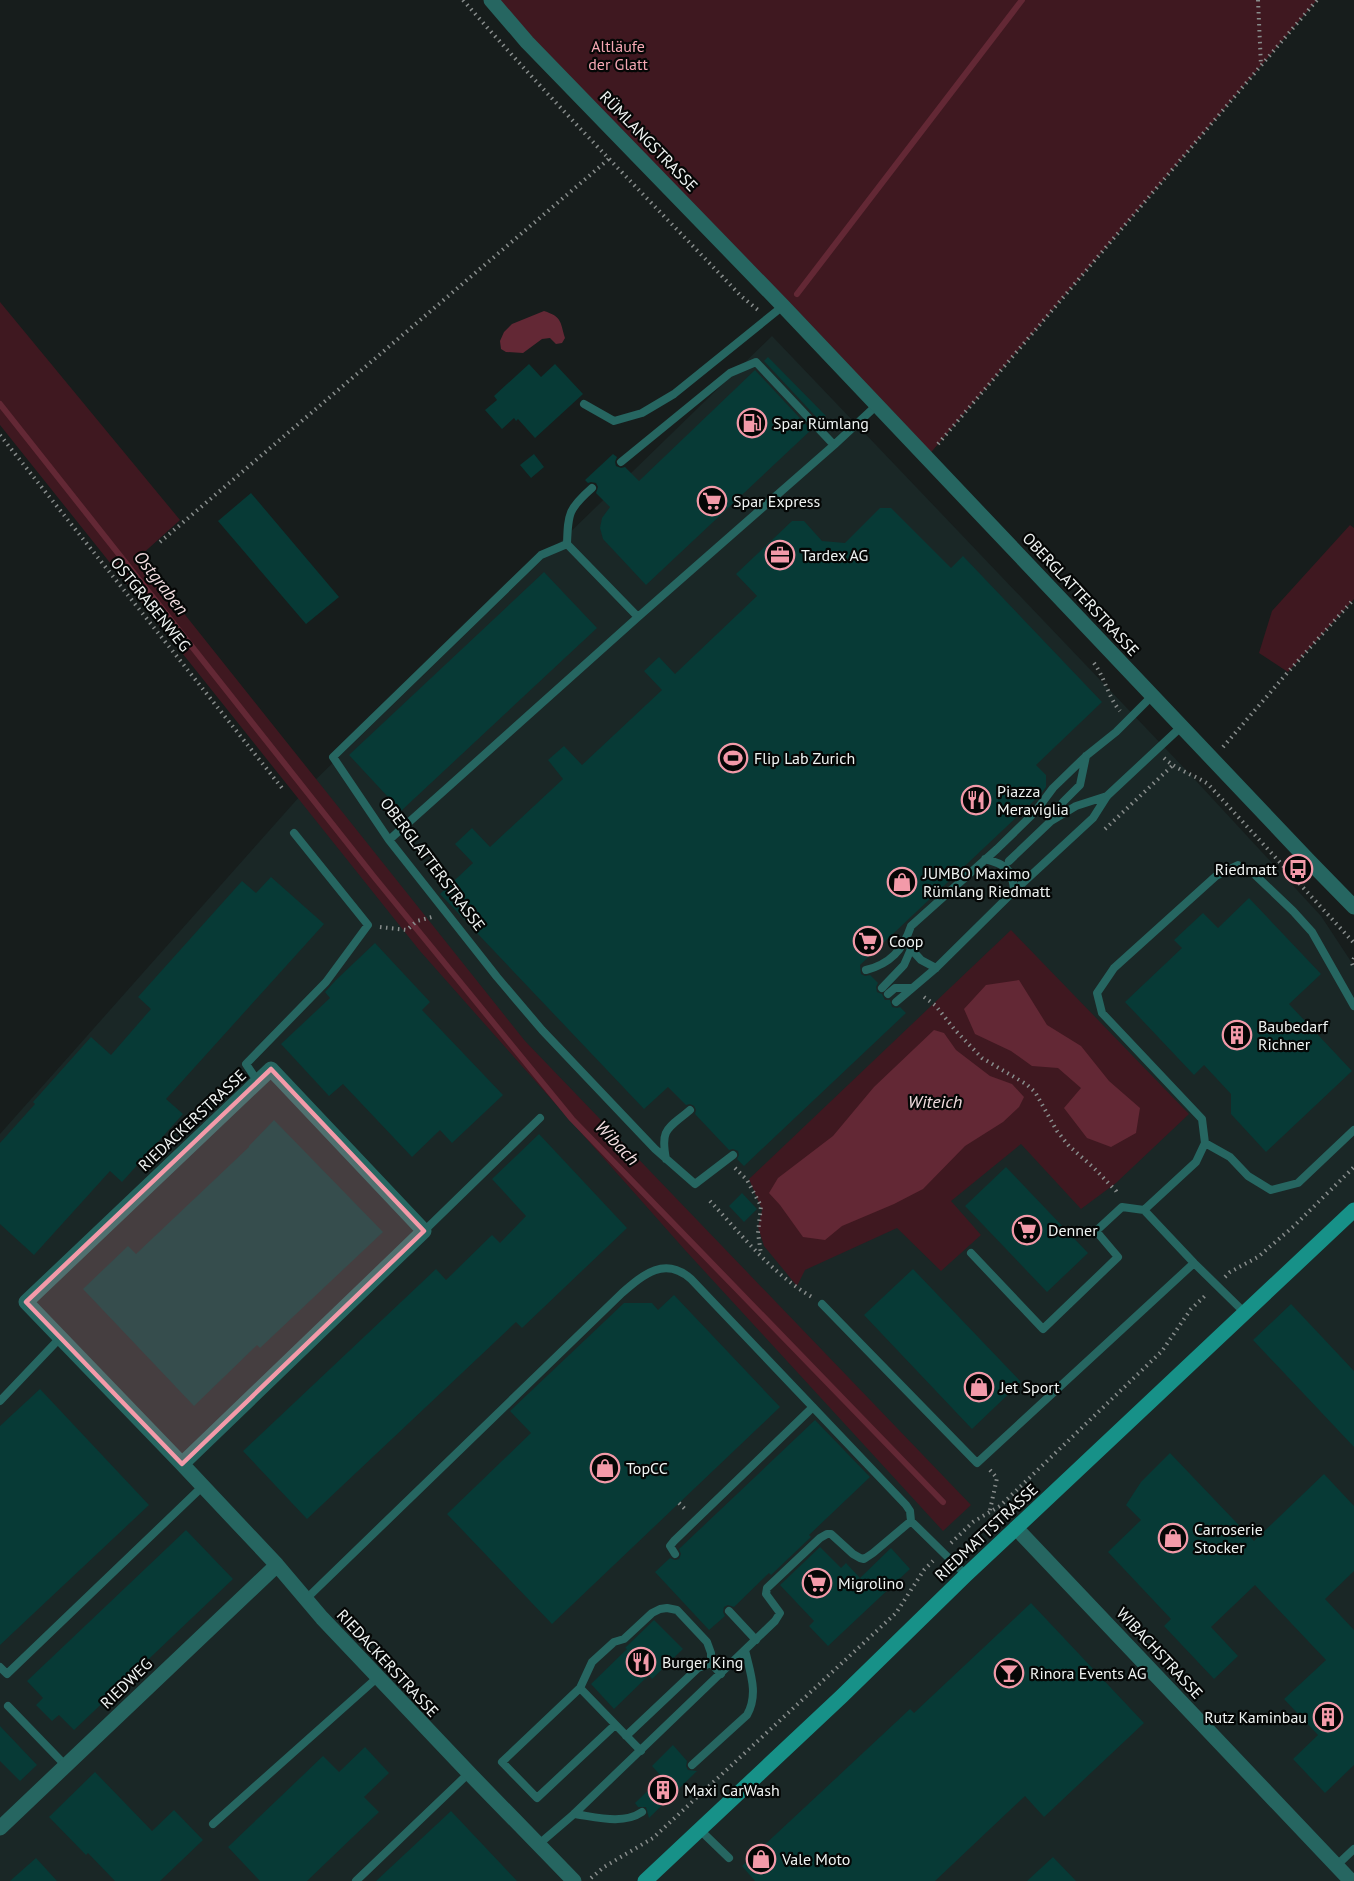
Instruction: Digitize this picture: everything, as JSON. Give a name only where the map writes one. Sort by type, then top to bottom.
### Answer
[{"type":"main road","name":"RIEDMATTSTRASSE","points":[[645,1881],[1354,1210]]},
{"type":"street","name":"RÜMLANGSTRASSE","points":[[491,0],[527,42],[783,306]]},
{"type":"street","name":"OBERGLATTERSTRASSE","points":[[783,306],[1354,907]]},
{"type":"street","name":"RIEDACKERSTRASSE","points":[[424,1231],[271,1069],[26,1302],[203,1486],[277,1565],[322,1618],[574,1881]]},
{"type":"street","points":[[182,1464],[424,1231]]},
{"type":"street","name":"WIBACHSTRASSE","points":[[1016,1528],[1351,1881]]},
{"type":"street","name":"RIEDWEG","points":[[0,1828],[277,1565]]},
{"type":"lane","points":[[584,404],[614,421],[642,414],[674,394],[783,306]]},
{"type":"lane","points":[[621,462],[730,373],[756,362],[834,445]]},
{"type":"lane","points":[[390,840],[877,405]]},
{"type":"lane","points":[[592,488],[579,499],[567,517],[567,544],[638,617]]},
{"type":"lane","name":"OBERGLATTERSTRASSE","points":[[567,544],[541,555],[333,757],[390,840],[490,968],[542,1030],[666,1159],[695,1184],[733,1155]]},
{"type":"lane","points":[[866,970],[877,968],[888,962],[900,951],[911,926],[1035,812],[1053,788],[1086,756],[1116,732],[1153,695]]},
{"type":"lane","points":[[896,1002],[936,968],[1093,818],[1107,796],[1182,726]]},
{"type":"lane","points":[[1051,821],[1063,802],[1080,785],[1086,756]]},
{"type":"lane","points":[[1009,861],[1051,821],[1076,806],[1107,796]]},
{"type":"lane","points":[[258,1082],[246,1064],[326,982],[368,925],[294,833]]},
{"type":"lane","points":[[985,859],[999,862],[1010,871],[1014,879],[1014,891]]},
{"type":"lane","points":[[1144,1210],[1196,1162],[1205,1143],[1202,1119],[1102,1013],[1097,993],[1114,968],[1216,876],[1238,865],[1252,872],[1312,932],[1354,1006]]},
{"type":"lane","points":[[907,938],[911,950],[921,960],[936,968]]},
{"type":"lane","points":[[911,950],[904,965],[885,991],[895,988],[913,988]]},
{"type":"lane","points":[[666,1159],[663,1141],[666,1130],[690,1110]]},
{"type":"lane","points":[[424,1231],[540,1118]]},
{"type":"lane","points":[[1205,1143],[1230,1157],[1248,1176],[1271,1190],[1298,1183],[1354,1130]]},
{"type":"lane","points":[[971,1253],[1043,1329],[1118,1257],[1096,1231],[1122,1207],[1144,1210],[1245,1313]]},
{"type":"lane","points":[[822,1304],[977,1463],[1194,1263]]},
{"type":"lane","points":[[306,1599],[622,1293],[651,1272],[667,1268],[684,1273],[906,1505],[910,1511],[911,1521],[966,1575]]},
{"type":"lane","points":[[0,1401],[60,1338]]},
{"type":"lane","points":[[675,1554],[670,1548],[672,1543],[813,1407]]},
{"type":"lane","points":[[0,1667],[7,1674],[203,1486]]},
{"type":"lane","points":[[539,1844],[574,1814],[780,1615],[766,1594],[767,1588],[820,1538],[827,1534],[834,1535],[853,1554],[864,1559],[911,1521]]},
{"type":"lane","points":[[615,1725],[537,1798],[502,1762],[580,1688],[592,1662],[614,1642],[624,1639],[652,1613],[667,1608],[677,1611],[707,1642],[711,1653],[711,1663],[721,1674]]},
{"type":"lane","points":[[729,1611],[756,1640]]},
{"type":"lane","points":[[692,1766],[747,1715],[752,1706],[754,1691],[745,1650]]},
{"type":"lane","points":[[626,1736],[698,1668],[711,1663]]},
{"type":"lane","points":[[213,1824],[378,1677]]},
{"type":"lane","points":[[580,1688],[640,1751]]},
{"type":"lane","points":[[8,1706],[66,1766]]},
{"type":"lane","points":[[356,1881],[469,1773]]},
{"type":"lane","points":[[574,1814],[621,1819],[636,1816],[642,1812]]},
{"type":"lane","points":[[700,1830],[729,1858]]},
{"type":"lane","points":[[1336,1866],[1354,1849]]},
{"type":"path","points":[[463,0],[609,159],[741,297],[768,319]]},
{"type":"path","points":[[1258,0],[1261,67]]},
{"type":"path","points":[[927,457],[1317,0]]},
{"type":"path","points":[[160,542],[626,143]]},
{"type":"path","name":"OSTGRABENWEG","points":[[0,435],[282,788]]},
{"type":"path","points":[[1230,740],[1354,599]]},
{"type":"path","points":[[1088,657],[1103,677],[1114,704],[1128,720]]},
{"type":"path","points":[[1156,750],[1172,766],[1208,784],[1354,943]]},
{"type":"path","points":[[368,925],[407,930],[417,921]]},
{"type":"path","points":[[1354,958],[1352,963],[1354,969]]},
{"type":"path","points":[[913,988],[936,1005],[955,1030],[982,1058],[1026,1084],[1035,1092],[1057,1131],[1069,1146],[1116,1191],[1122,1207]]},
{"type":"path","points":[[587,1881],[604,1867],[653,1838],[896,1613],[924,1570],[974,1522],[1000,1506],[1162,1351],[1191,1309],[1230,1272],[1258,1257],[1354,1167]]},
{"type":"path","points":[[747,1180],[761,1206],[758,1233],[761,1254]]},
{"type":"path","points":[[710,1201],[796,1288]]},
{"type":"path","points":[[980,1460],[997,1478],[990,1511]]},
{"type":"highlighted area","points":[[271,1069],[424,1231],[182,1464],[26,1302]]},
{"type":"shaded area","name":"Riedmatt","points":[[772,336],[1186,770],[1321,916],[1354,966],[1354,1881],[0,1881],[0,1134],[308,787]]},
{"type":"green space","name":"Altläufe der Glatt","points":[[491,0],[1317,0],[927,457]]},
{"type":"green space","points":[[0,302],[180,520],[139,557],[525,1041],[971,1505],[943,1531],[685,1250],[420,951],[0,425]]},
{"type":"green space","points":[[1350,525],[1354,528],[1354,599],[1288,672],[1259,653],[1272,611]]},
{"type":"green space","points":[[1011,930],[1189,1114],[1116,1183],[1081,1209],[1021,1144],[951,1201],[981,1235],[941,1271],[897,1228],[805,1270],[797,1286],[764,1246],[758,1227],[762,1210],[749,1179]]},
{"type":"water","points":[[544,311],[559,320],[565,338],[562,343],[556,344],[550,338],[542,339],[523,353],[506,352],[501,349],[500,341],[504,332],[512,324]]},
{"type":"water","points":[[1019,980],[1047,1025],[1081,1046],[1109,1081],[1140,1108],[1136,1133],[1111,1147],[1087,1138],[1064,1108],[1081,1088],[1058,1068],[1032,1066],[1011,1051],[975,1034],[964,1009],[986,985]]},
{"type":"water","name":"Witeich","points":[[934,1030],[944,1033],[956,1050],[990,1076],[1012,1084],[1024,1097],[1019,1107],[1003,1122],[965,1146],[923,1189],[842,1226],[825,1240],[803,1237],[769,1193],[778,1178],[833,1136],[874,1087]]},
{"type":"building","points":[[768,357],[826,416],[820,421],[764,361]]},
{"type":"building","points":[[529,364],[541,377],[555,364],[583,394],[535,438],[518,419],[516,421],[514,418],[502,429],[485,410],[497,400],[494,396]]},
{"type":"building","points":[[755,370],[811,430],[646,585],[603,539],[600,528],[602,518],[610,507],[596,493],[598,487],[596,483],[588,483],[585,480],[613,454],[617,457],[616,466],[625,467],[639,481]]},
{"type":"building","points":[[534,454],[544,467],[531,478],[520,465]]},
{"type":"building","points":[[251,493],[339,597],[306,624],[218,521]]},
{"type":"building","points":[[880,508],[891,508],[951,568],[963,556],[1102,702],[1036,765],[1046,775],[1046,787],[1040,795],[860,965],[861,974],[870,975],[878,983],[877,992],[882,994],[885,1000],[890,1000],[892,1007],[900,1007],[906,1013],[744,1166],[737,1159],[738,1151],[729,1150],[695,1114],[694,1106],[686,1105],[668,1087],[644,1109],[440,894],[473,863],[455,844],[472,828],[490,847],[563,779],[548,760],[564,746],[582,765],[662,690],[644,671],[659,657],[675,674],[757,596],[736,574],[792,521],[804,521],[822,541],[845,543]]},
{"type":"building","points":[[544,572],[597,628],[401,811],[349,755]]},
{"type":"building","points":[[271,877],[324,924],[166,1099],[183,1114],[122,1182],[110,1171],[34,1255],[0,1224],[0,1143],[91,1037],[111,1055],[151,1009],[138,997],[242,881],[256,893]]},
{"type":"building","name":"Baubedarf Richner","points":[[1249,898],[1321,974],[1289,1004],[1352,1071],[1266,1152],[1231,1114],[1231,1094],[1204,1065],[1194,1075],[1125,1002],[1182,948],[1174,940],[1203,913],[1218,928]]},
{"type":"building","points":[[375,943],[430,1002],[422,1010],[503,1095],[452,1143],[440,1130],[412,1157],[343,1084],[329,1096],[281,1044],[330,998],[325,992]]},
{"type":"building","points":[[274,1120],[383,1232],[260,1348],[257,1345],[194,1406],[83,1289],[128,1246],[136,1254],[249,1147]]},
{"type":"building","points":[[539,1134],[627,1228],[522,1328],[516,1322],[307,1519],[243,1451],[436,1269],[446,1280],[492,1235],[500,1243],[526,1216],[492,1179]]},
{"type":"building","name":"Denner","points":[[1006,1167],[1088,1253],[1047,1292],[965,1206]]},
{"type":"building","points":[[742,1193],[757,1209],[744,1222],[729,1206]]},
{"type":"building","points":[[913,1269],[1021,1382],[972,1429],[864,1315]]},
{"type":"building","name":"TopCC","points":[[674,1295],[780,1407],[552,1624],[447,1514],[531,1433],[510,1411],[624,1303],[652,1303],[658,1310]]},
{"type":"building","points":[[1291,1304],[1354,1371],[1354,1447],[1253,1340]]},
{"type":"building","points":[[40,1389],[149,1505],[0,1645],[0,1426]]},
{"type":"building","points":[[815,1420],[870,1477],[771,1575],[769,1573],[734,1607],[728,1605],[724,1607],[725,1616],[709,1630],[655,1572],[670,1558],[679,1559],[681,1554],[679,1549]]},
{"type":"building","points":[[1170,1453],[1254,1541],[1324,1474],[1354,1506],[1354,1571],[1325,1599],[1354,1630],[1354,1765],[1325,1793],[1293,1759],[1318,1735],[1284,1699],[1326,1660],[1255,1585],[1211,1627],[1238,1656],[1214,1679],[1164,1626],[1171,1619],[1108,1552],[1141,1520],[1126,1505],[1141,1482]]},
{"type":"building","points":[[186,1530],[233,1579],[74,1730],[59,1715],[52,1721],[36,1705],[43,1698],[27,1681]]},
{"type":"building","points":[[820,1547],[841,1568],[846,1563],[860,1578],[891,1548],[910,1569],[828,1646],[809,1626],[814,1621],[780,1585]]},
{"type":"building","points":[[1031,1603],[1144,1723],[1044,1817],[1025,1796],[935,1881],[755,1881],[742,1866],[910,1709],[914,1713]]},
{"type":"building","name":"Burger King","points":[[654,1620],[683,1649],[652,1679],[649,1675],[614,1709],[591,1684]]},
{"type":"building","points":[[0,1726],[37,1765],[20,1781],[0,1761]]},
{"type":"building","name":"Maxi CarWash","points":[[673,1745],[687,1761],[688,1770],[697,1771],[649,1818],[646,1807],[638,1807],[635,1803],[662,1777],[652,1766]]},
{"type":"building","points":[[365,1747],[389,1773],[364,1797],[379,1812],[307,1881],[260,1881],[228,1847],[323,1756],[339,1772]]},
{"type":"building","points":[[95,1772],[152,1831],[174,1810],[203,1840],[160,1881],[115,1881],[49,1817]]},
{"type":"building","points":[[451,1811],[517,1881],[376,1881]]},
{"type":"building","points":[[1053,1857],[1076,1881],[1027,1881]]},
{"type":"building","points":[[36,1858],[57,1881],[10,1881]]},
{"type":"waterway","points":[[797,294],[1022,0]]},
{"type":"waterway","name":"Wibach","points":[[0,404],[375,878],[572,1119],[943,1502]]},
{"type":"place","name":"Spar Rümlang","points":[[752,423]]},
{"type":"place","name":"Spar Express","points":[[712,501]]},
{"type":"place","name":"Tardex AG","points":[[780,555]]},
{"type":"place","name":"Flip Lab Zurich","points":[[733,758]]},
{"type":"place","name":"Piazza Meraviglia","points":[[976,800]]},
{"type":"place","name":"Riedmatt","points":[[1298,869]]},
{"type":"place","name":"JUMBO Maximo Rümlang Riedmatt","points":[[902,882]]},
{"type":"place","name":"Coop","points":[[868,941]]},
{"type":"place","name":"Baubedarf Richner","points":[[1237,1035]]},
{"type":"place","name":"Denner","points":[[1027,1230]]},
{"type":"place","name":"Jet Sport","points":[[979,1387]]},
{"type":"place","name":"TopCC","points":[[605,1468]]},
{"type":"place","name":"Carroserie Stocker","points":[[1173,1538]]},
{"type":"place","name":"Migrolino","points":[[817,1583]]},
{"type":"place","name":"Burger King","points":[[641,1662]]},
{"type":"place","name":"Rinora Events AG","points":[[1009,1673]]},
{"type":"place","name":"Rutz Kaminbau","points":[[1328,1717]]},
{"type":"place","name":"Maxi CarWash","points":[[663,1790]]},
{"type":"place","name":"Vale Moto","points":[[761,1859]]},
{"type":"water label","name":"Ostgraben","points":[[161,583]]}]
